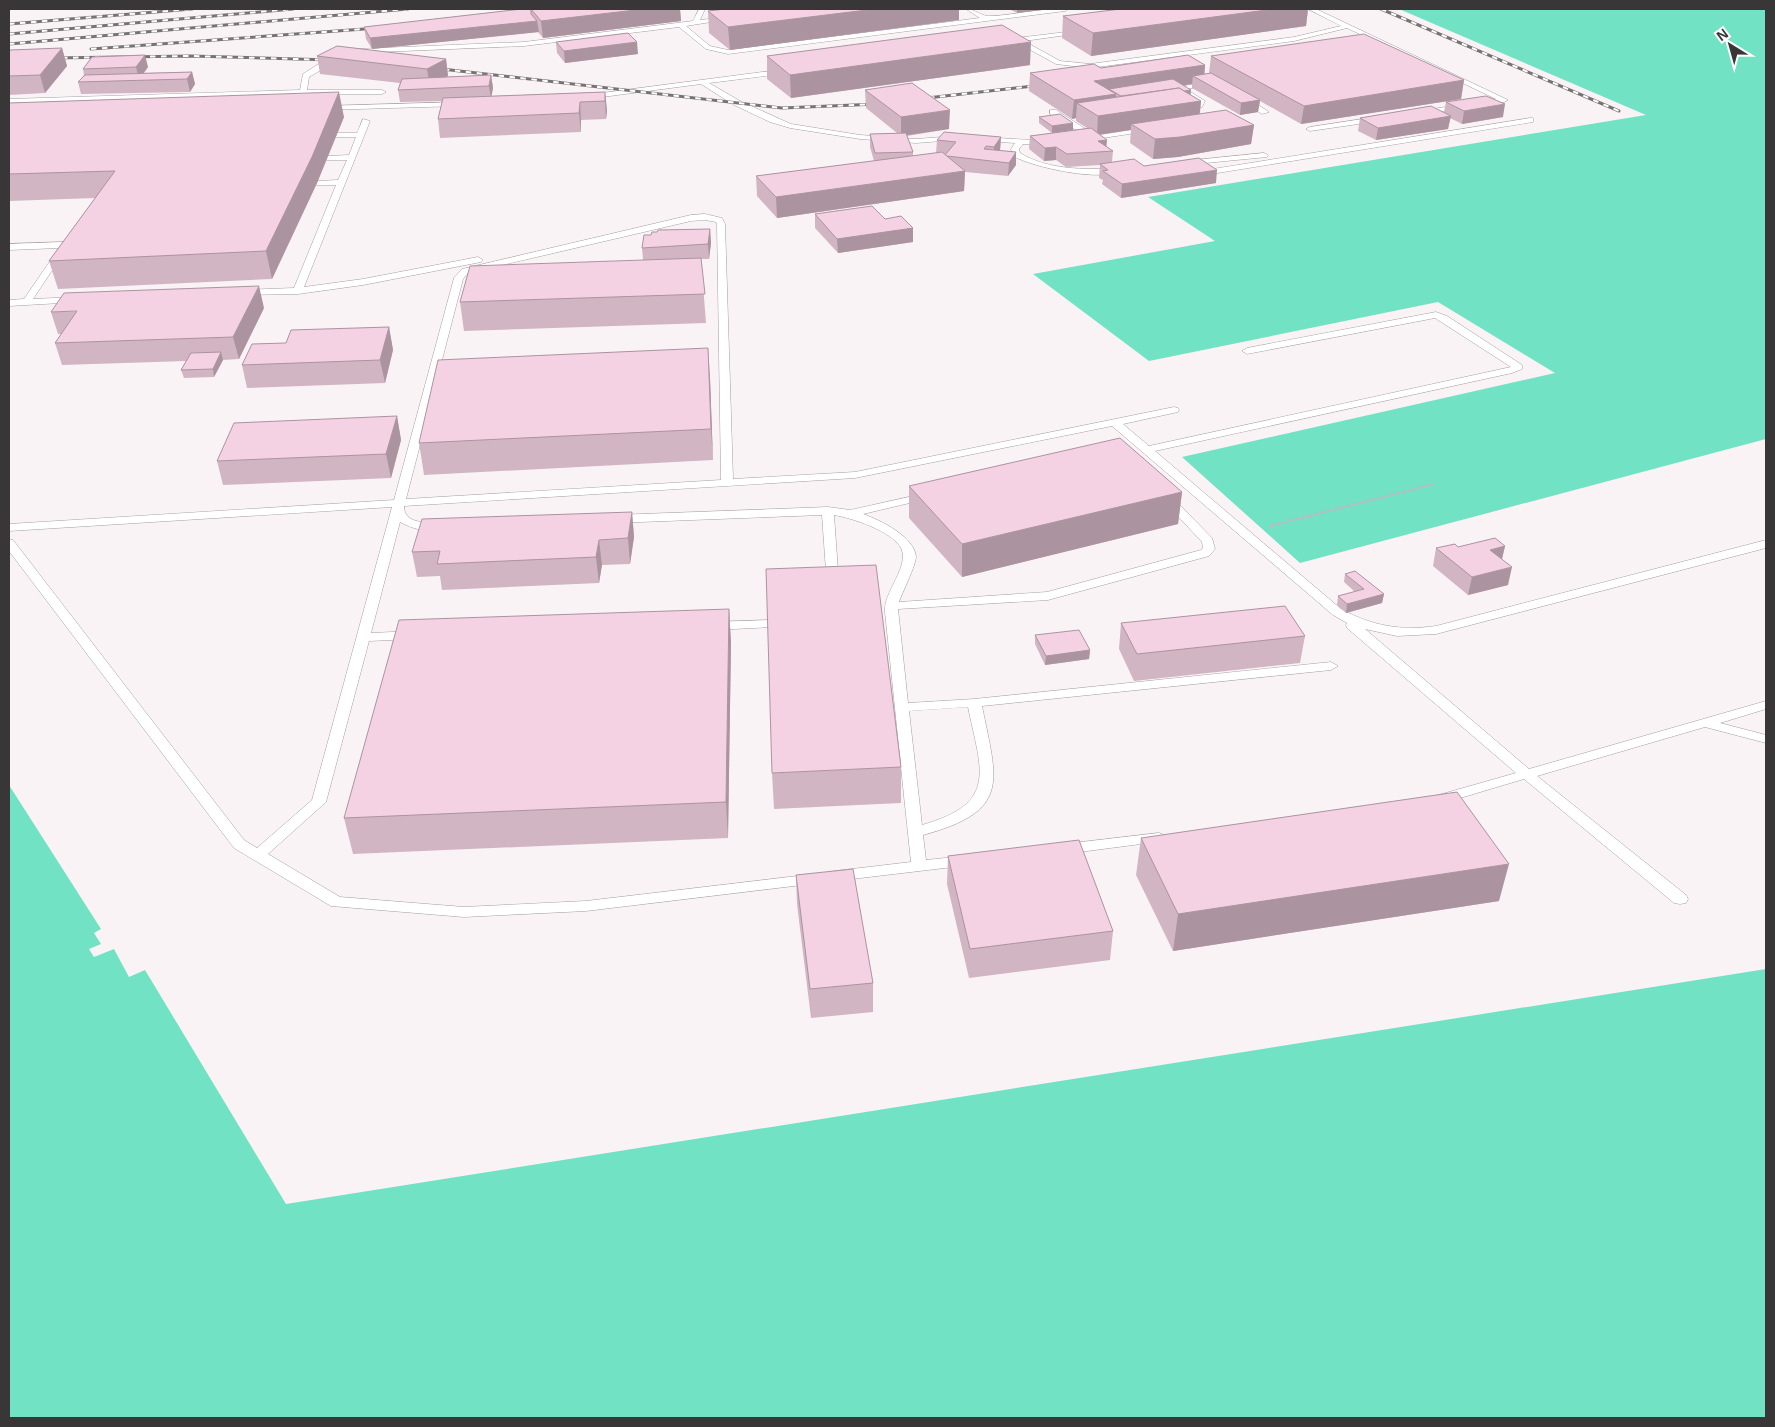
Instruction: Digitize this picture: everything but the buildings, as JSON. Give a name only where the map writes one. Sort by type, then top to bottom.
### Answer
[{"type":"lane","points":[[696,23],[702,9]]},
{"type":"lane","points":[[969,9],[987,19]]},
{"type":"lane","points":[[681,24],[708,48],[728,52],[1065,9]]},
{"type":"lane","points":[[1311,9],[1504,100],[1407,114]]},
{"type":"lane","points":[[303,92],[306,76],[323,65],[349,55],[389,50],[524,44],[734,18]]},
{"type":"lane","points":[[1017,40],[1058,63],[1090,66],[1294,39],[1348,26]]},
{"type":"lane","points":[[997,42],[1085,31]]},
{"type":"lane","points":[[582,97],[791,70]]},
{"type":"lane","points":[[1161,90],[1215,83],[1200,74]]},
{"type":"lane","points":[[702,82],[736,103],[790,126],[860,137],[916,141],[950,138],[968,139]]},
{"type":"lane","points":[[1179,88],[1201,101],[1199,105],[1181,109]]},
{"type":"lane","points":[[9,101],[303,92],[382,92]]},
{"type":"lane","points":[[1232,92],[1265,112]]},
{"type":"lane","points":[[318,108],[467,104]]},
{"type":"lane","points":[[1190,107],[1204,116]]},
{"type":"lane","points":[[1053,112],[1093,137]]},
{"type":"lane","points":[[1310,129],[1388,118]]},
{"type":"lane","points":[[1187,163],[1205,173],[1530,120]]},
{"type":"lane","points":[[298,291],[366,121]]},
{"type":"lane","points":[[1073,140],[1162,127]]},
{"type":"lane","points":[[336,135],[361,135]]},
{"type":"lane","points":[[976,139],[1054,143]]},
{"type":"lane","points":[[1021,141],[1015,149],[1016,154],[1033,164],[1063,169],[1123,170]]},
{"type":"lane","points":[[1178,164],[1285,152]]},
{"type":"lane","points":[[327,158],[352,157]]},
{"type":"lane","points":[[317,183],[342,182]]},
{"type":"lane","points":[[258,855],[320,802],[362,637],[461,275],[472,268],[698,217],[711,217],[721,222],[727,483]]},
{"type":"lane","points":[[230,294],[298,291],[363,282],[610,236]]},
{"type":"lane","points":[[9,247],[65,245],[26,303]]},
{"type":"lane","points":[[9,303],[84,300]]},
{"type":"lane","points":[[1147,450],[1512,370],[1518,366],[1444,318],[1436,315],[1247,351]]},
{"type":"lane","points":[[9,528],[855,475],[1174,410]]},
{"type":"lane","points":[[1114,422],[1525,773],[1680,899]]},
{"type":"lane","points":[[891,606],[1048,596],[1205,553],[1209,549],[1208,541],[1156,487]]},
{"type":"lane","points":[[850,514],[936,494]]},
{"type":"lane","points":[[398,504],[397,510],[400,517],[407,522],[430,527],[450,526]]},
{"type":"lane","points":[[828,511],[834,600]]},
{"type":"lane","points":[[599,520],[828,511],[850,514],[871,521],[891,532],[906,545],[910,558],[891,606],[918,866]]},
{"type":"lane","points":[[9,543],[239,844],[338,902],[464,912],[586,906],[977,860]]},
{"type":"lane","points":[[1337,612],[1352,622],[1372,629],[1394,633],[1423,632],[1766,544]]},
{"type":"lane","points":[[699,627],[769,624]]},
{"type":"lane","points":[[362,637],[432,635]]},
{"type":"lane","points":[[901,707],[974,704],[1331,666]]},
{"type":"lane","points":[[915,832],[942,825],[964,814],[980,799],[987,782],[974,704]]},
{"type":"lane","points":[[1424,803],[1766,705]]},
{"type":"lane","points":[[1704,723],[1766,738]]},
{"type":"lane","points":[[1045,852],[1172,836]]},
{"type":"path","points":[[1262,528],[1434,484]]},
{"type":"shaded area","points":[[1399,9],[1766,9],[1766,439],[1300,563],[1182,457],[1555,373],[1438,302],[1149,361],[1033,274],[1215,241],[1148,197],[1646,115]]},
{"type":"shaded area","points":[[9,785],[101,929],[94,933],[101,944],[89,949],[94,957],[114,949],[129,977],[145,970],[286,1204],[1766,969],[1766,1418],[9,1418]]},
{"type":"railway","points":[[9,24],[192,9]]},
{"type":"railway","points":[[9,34],[293,9]]},
{"type":"railway","points":[[9,44],[408,9]]},
{"type":"railway","points":[[1381,9],[1619,111]]},
{"type":"railway","points":[[91,49],[378,28]]},
{"type":"railway","points":[[51,58],[191,56],[331,60]]},
{"type":"railway","points":[[433,68],[782,108],[878,104]]},
{"type":"railway","points":[[918,99],[1042,85]]}]
